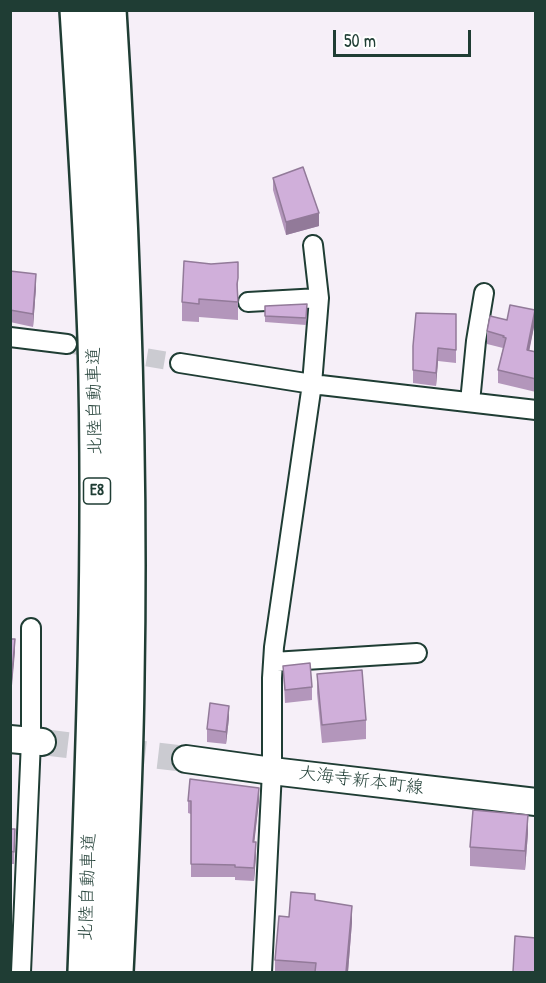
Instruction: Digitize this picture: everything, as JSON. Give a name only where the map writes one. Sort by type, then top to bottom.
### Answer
[{"type":"highway","name":"北陸自動車道","points":[[77,10],[95,339],[97,505],[96,667],[85,972]]},
{"type":"highway","name":"北陸自動車道","points":[[109,10],[119,168],[128,508],[128,678],[116,972]]},
{"type":"main road","name":"大海寺新本町線","points":[[186,759],[536,802]]},
{"type":"street","points":[[262,972],[272,771],[274,647],[312,384],[319,298],[314,245]]},
{"type":"street","points":[[470,402],[476,341],[484,293]]},
{"type":"street","points":[[248,302],[319,298]]},
{"type":"street","points":[[10,337],[67,344]]},
{"type":"street","points":[[180,363],[312,384],[536,410]]},
{"type":"street","points":[[21,972],[31,628]]},
{"type":"street","points":[[273,662],[417,653]]},
{"type":"building","points":[[303,167],[319,213],[286,222],[273,178]]},
{"type":"building","points":[[184,261],[211,264],[238,262],[238,302],[199,299],[199,304],[182,302]]},
{"type":"building","points":[[10,271],[36,274],[33,314],[10,310]]},
{"type":"building","points":[[307,304],[306,318],[265,316],[265,306]]},
{"type":"building","points":[[510,305],[535,310],[527,350],[536,352],[536,379],[498,370],[506,338],[487,331],[490,316],[507,320]]},
{"type":"building","points":[[416,313],[456,314],[456,350],[438,348],[436,373],[413,370]]},
{"type":"building","points":[[10,639],[15,639],[10,695]]},
{"type":"building","points":[[310,663],[312,687],[285,690],[283,666]]},
{"type":"building","points":[[362,670],[366,720],[322,725],[317,674]]},
{"type":"building","points":[[210,703],[229,706],[226,732],[207,729]]},
{"type":"building","points":[[190,779],[259,788],[253,842],[256,842],[254,868],[191,864],[191,801],[188,801]]},
{"type":"building","points":[[473,810],[528,815],[525,851],[470,847]]},
{"type":"building","points":[[10,829],[15,829],[14,852],[10,851]]},
{"type":"building","points":[[291,892],[315,894],[315,900],[352,906],[346,972],[315,972],[316,963],[275,960],[279,916],[289,917]]},
{"type":"building","points":[[515,936],[536,938],[536,972],[513,972]]},
{"type":"tunnel","points":[[67,344],[180,363]]},
{"type":"tunnel","points":[[42,742],[186,759]]}]
